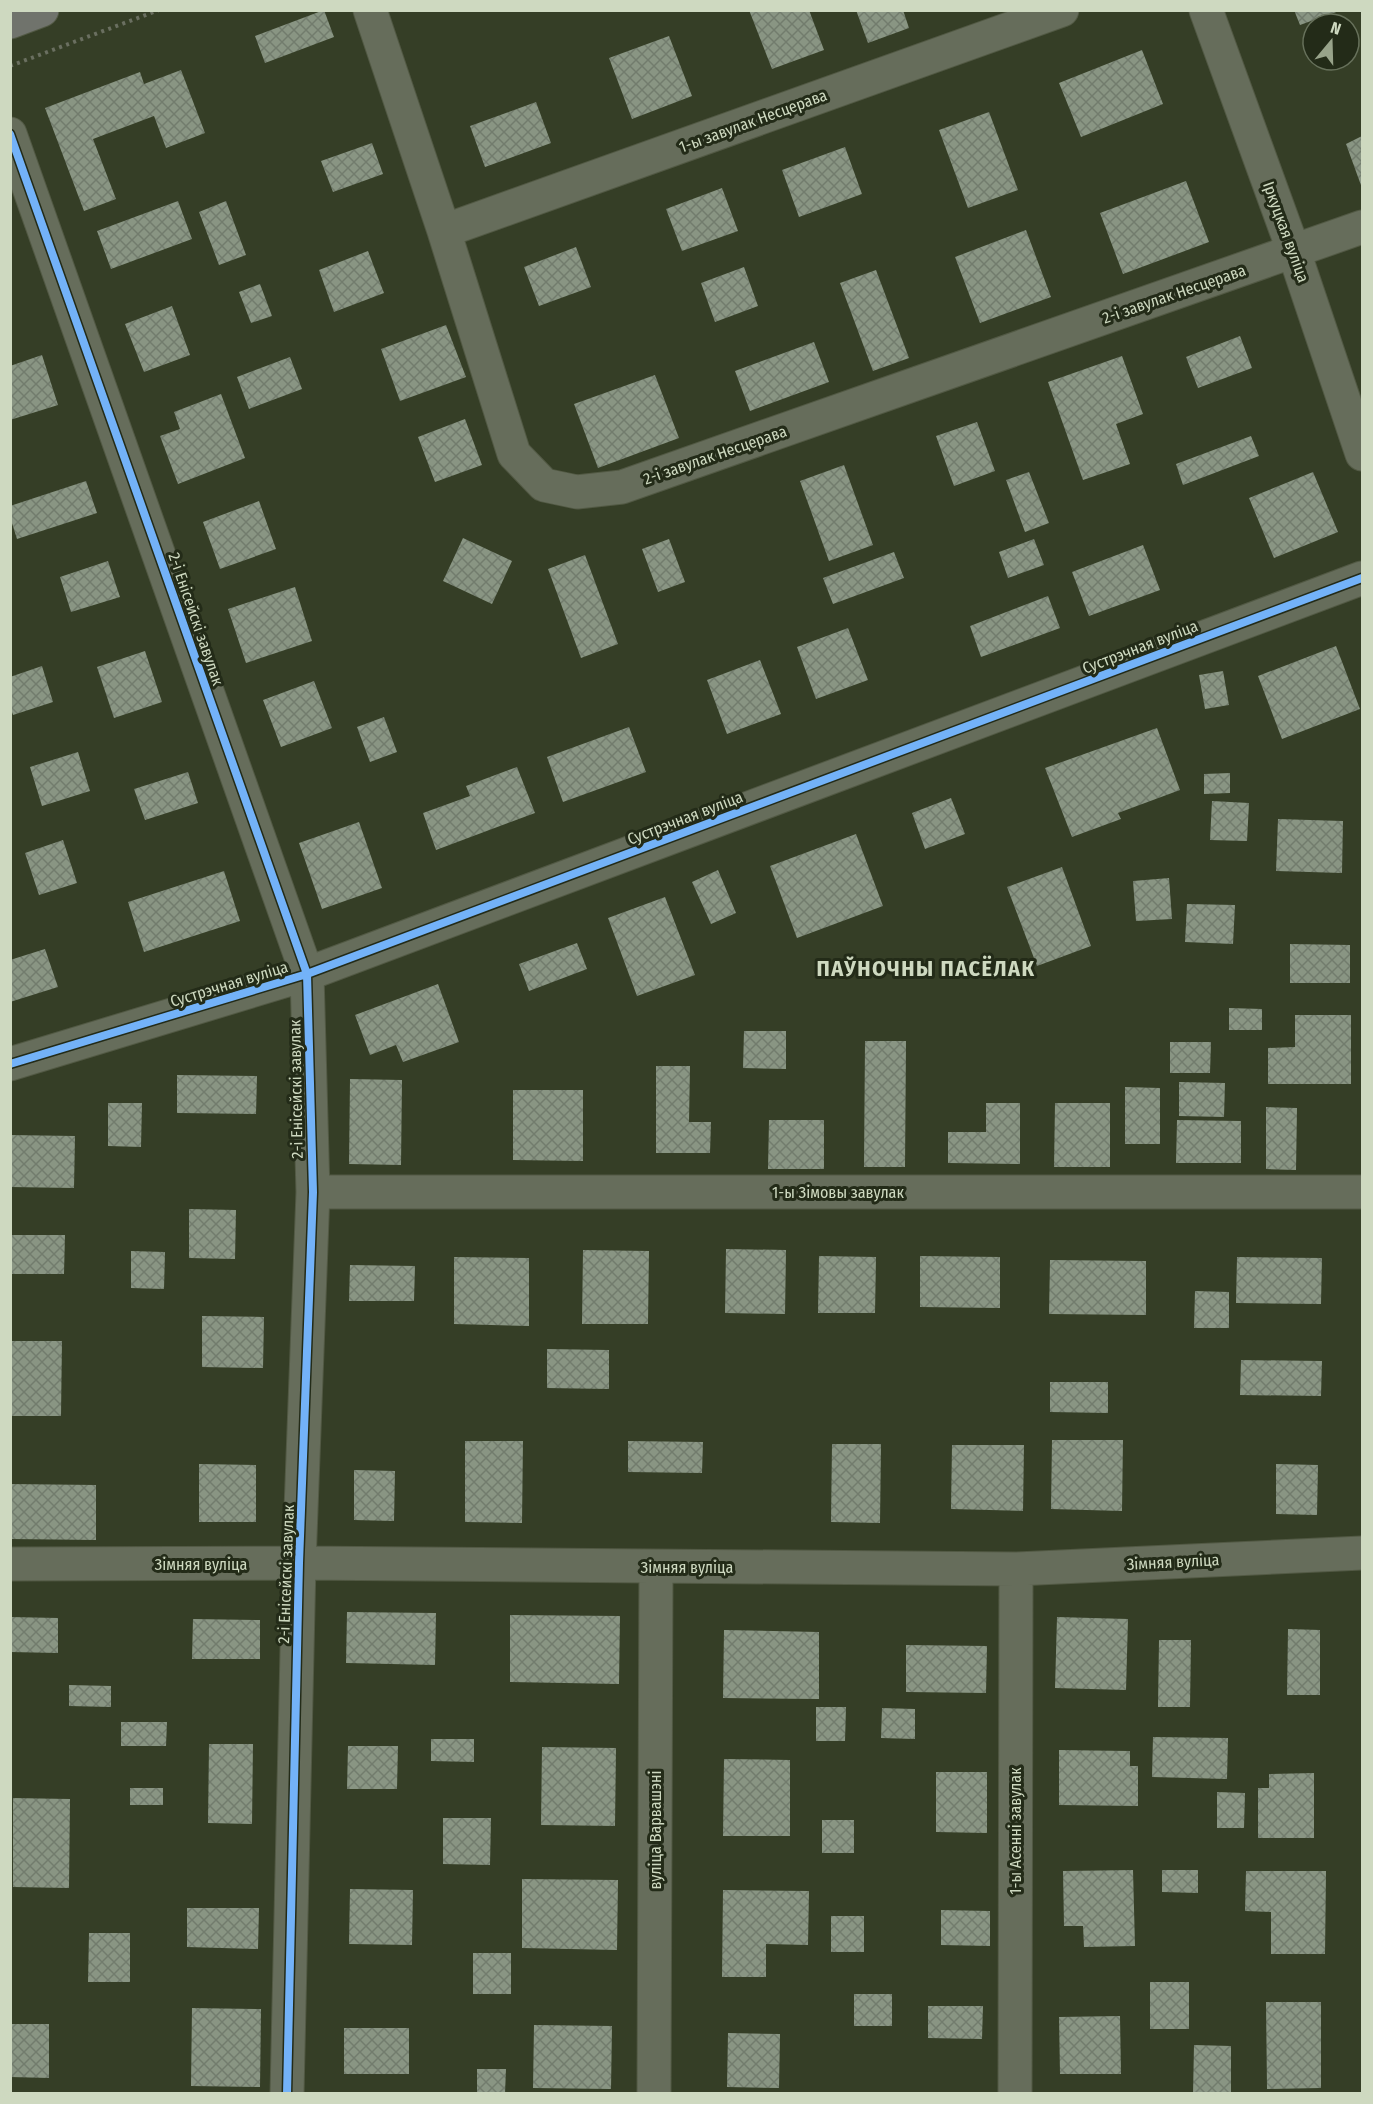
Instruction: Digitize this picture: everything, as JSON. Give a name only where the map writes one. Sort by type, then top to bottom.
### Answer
[{"type":"main road","points":[[10,22],[42,10]]},
{"type":"street","name":"2-і завулак Несцерава","points":[[370,10],[444,231],[514,454],[544,485],[577,492],[622,487],[1362,227]]},
{"type":"street","name":"1-ы завулак Несцерава","points":[[444,231],[1062,10]]},
{"type":"street","name":"Іркуцкая вуліца","points":[[1206,10],[1294,252],[1362,454]]},
{"type":"street","name":"2-і Енісейскі завулак","points":[[10,134],[307,974],[313,1192],[299,1563],[286,2094]]},
{"type":"street","name":"Сустрэчная вуліца","points":[[10,1064],[307,974],[1362,578]]},
{"type":"street","name":"1-ы Зімовы завулак","points":[[313,1192],[1362,1192]]},
{"type":"street","name":"Зімняя вуліца","points":[[10,1564],[299,1563],[1016,1569],[1362,1553]]},
{"type":"street","name":"вуліца Варвашэні","points":[[654,2094],[656,1567]]},
{"type":"street","name":"1-ы Асенні завулак","points":[[1015,2094],[1016,1569]]},
{"type":"path","points":[[10,66],[159,10]]},
{"type":"building","points":[[324,10],[334,37],[265,63],[255,36]]},
{"type":"building","points":[[749,10],[809,10],[824,50],[772,69]]},
{"type":"building","points":[[856,10],[903,10],[909,28],[868,43]]},
{"type":"building","points":[[1294,10],[1339,10],[1336,12],[1301,12],[1300,25]]},
{"type":"building","points":[[669,36],[692,96],[632,119],[609,58]]},
{"type":"building","points":[[1142,50],[1163,104],[1081,137],[1059,83]]},
{"type":"building","points":[[181,70],[205,133],[166,148],[154,116],[93,139],[116,199],[84,211],[45,108],[140,72],[144,84]]},
{"type":"building","points":[[536,102],[551,143],[485,167],[470,126]]},
{"type":"building","points":[[989,112],[1018,190],[968,208],[939,130]]},
{"type":"building","points":[[1362,136],[1362,188],[1346,144]]},
{"type":"building","points":[[372,143],[383,174],[333,192],[321,161]]},
{"type":"building","points":[[845,147],[862,194],[799,217],[782,170]]},
{"type":"building","points":[[1186,181],[1209,242],[1123,274],[1100,213]]},
{"type":"building","points":[[722,188],[738,231],[682,251],[666,209]]},
{"type":"building","points":[[178,201],[192,239],[111,269],[97,231]]},
{"type":"building","points":[[226,201],[246,255],[219,265],[199,212]]},
{"type":"building","points":[[1026,230],[1051,297],[980,323],[955,257]]},
{"type":"building","points":[[576,247],[591,287],[539,306],[524,267]]},
{"type":"building","points":[[368,251],[384,293],[334,312],[319,270]]},
{"type":"building","points":[[744,267],[758,306],[715,322],[701,283]]},
{"type":"building","points":[[876,270],[909,358],[873,371],[840,283]]},
{"type":"building","points":[[260,284],[272,316],[251,323],[239,292]]},
{"type":"building","points":[[172,306],[190,355],[144,372],[125,324]]},
{"type":"building","points":[[446,325],[466,377],[400,401],[381,349]]},
{"type":"building","points":[[1240,336],[1252,368],[1198,388],[1186,357]]},
{"type":"building","points":[[814,342],[829,382],[750,411],[735,371]]},
{"type":"building","points":[[42,355],[58,405],[10,420],[10,366]]},
{"type":"building","points":[[1122,356],[1143,414],[1116,424],[1130,464],[1083,480],[1048,382]]},
{"type":"building","points":[[290,357],[302,389],[249,409],[237,377]]},
{"type":"building","points":[[655,375],[679,438],[598,468],[574,404]]},
{"type":"building","points":[[221,394],[245,458],[178,484],[160,436],[180,429],[174,412]]},
{"type":"building","points":[[465,419],[482,465],[435,482],[418,437]]},
{"type":"building","points":[[977,422],[995,471],[954,486],[936,436]]},
{"type":"building","points":[[1251,436],[1259,456],[1183,485],[1176,464]]},
{"type":"building","points":[[844,465],[873,545],[829,561],[800,481]]},
{"type":"building","points":[[1029,472],[1049,523],[1025,532],[1006,480]]},
{"type":"building","points":[[1313,472],[1338,532],[1274,558],[1249,498]]},
{"type":"building","points":[[86,481],[97,513],[17,539],[10,517],[10,506]]},
{"type":"building","points":[[259,501],[276,549],[220,569],[203,522]]},
{"type":"building","points":[[463,538],[512,561],[492,604],[443,581]]},
{"type":"building","points":[[669,539],[685,582],[658,592],[642,549]]},
{"type":"building","points":[[1034,539],[1044,565],[1008,578],[999,552]]},
{"type":"building","points":[[1143,545],[1160,590],[1089,616],[1072,572]]},
{"type":"building","points":[[894,552],[904,578],[833,604],[823,578]]},
{"type":"building","points":[[585,555],[618,644],[581,658],[548,569]]},
{"type":"building","points":[[108,561],[120,597],[71,612],[60,577]]},
{"type":"building","points":[[295,587],[312,641],[246,663],[228,609]]},
{"type":"building","points":[[1048,596],[1060,628],[981,657],[970,626]]},
{"type":"building","points":[[848,628],[868,680],[816,699],[797,647]]},
{"type":"building","points":[[1336,646],[1360,709],[1282,739],[1258,676]]},
{"type":"building","points":[[145,651],[162,702],[114,718],[97,667]]},
{"type":"building","points":[[760,660],[781,714],[727,734],[707,680]]},
{"type":"building","points":[[42,666],[53,702],[13,715],[10,706],[10,677]]},
{"type":"building","points":[[1223,671],[1229,705],[1205,709],[1199,675]]},
{"type":"building","points":[[314,681],[332,728],[281,747],[263,700]]},
{"type":"building","points":[[384,717],[397,752],[370,762],[357,727]]},
{"type":"building","points":[[629,727],[646,772],[563,802],[547,757]]},
{"type":"building","points":[[1157,728],[1180,790],[1118,813],[1121,819],[1072,837],[1045,768]]},
{"type":"building","points":[[78,752],[90,791],[42,806],[30,767]]},
{"type":"building","points":[[517,767],[535,813],[436,850],[423,813],[470,796],[466,786]]},
{"type":"building","points":[[188,772],[198,803],[145,820],[134,789]]},
{"type":"building","points":[[1230,773],[1230,793],[1204,794],[1204,774]]},
{"type":"building","points":[[951,798],[965,834],[925,849],[912,813]]},
{"type":"building","points":[[1212,801],[1249,803],[1247,841],[1210,840]]},
{"type":"building","points":[[1278,819],[1343,821],[1342,873],[1276,871]]},
{"type":"building","points":[[359,822],[382,888],[322,909],[299,843]]},
{"type":"building","points":[[856,834],[883,906],[797,938],[770,866]]},
{"type":"building","points":[[63,840],[77,883],[39,895],[25,853]]},
{"type":"building","points":[[1062,867],[1091,946],[1037,966],[1007,887]]},
{"type":"building","points":[[718,870],[736,913],[711,924],[692,882]]},
{"type":"building","points":[[224,871],[240,921],[144,952],[128,902]]},
{"type":"building","points":[[1169,878],[1172,919],[1136,921],[1133,881]]},
{"type":"building","points":[[665,897],[695,975],[637,996],[608,918]]},
{"type":"building","points":[[1187,904],[1235,905],[1233,944],[1185,942]]},
{"type":"building","points":[[577,943],[587,969],[529,991],[519,964]]},
{"type":"building","points":[[1290,944],[1350,945],[1350,983],[1290,983]]},
{"type":"building","points":[[45,949],[58,987],[10,1002],[10,960]]},
{"type":"building","points":[[438,984],[459,1042],[403,1062],[396,1045],[370,1055],[355,1015]]},
{"type":"building","points":[[1229,1008],[1262,1009],[1262,1030],[1229,1030]]},
{"type":"building","points":[[1295,1015],[1351,1015],[1351,1084],[1268,1084],[1268,1048],[1295,1047]]},
{"type":"building","points":[[744,1031],[786,1031],[786,1069],[743,1068]]},
{"type":"building","points":[[865,1041],[906,1041],[905,1167],[864,1167]]},
{"type":"building","points":[[1170,1042],[1211,1042],[1210,1073],[1170,1073]]},
{"type":"building","points":[[656,1066],[690,1066],[689,1122],[711,1122],[710,1153],[656,1153]]},
{"type":"building","points":[[177,1075],[257,1076],[256,1114],[177,1113]]},
{"type":"building","points":[[350,1079],[402,1080],[401,1165],[349,1164]]},
{"type":"building","points":[[1179,1082],[1225,1083],[1224,1117],[1179,1116]]},
{"type":"building","points":[[1125,1087],[1160,1088],[1160,1144],[1125,1144]]},
{"type":"building","points":[[513,1090],[583,1090],[583,1161],[513,1160]]},
{"type":"building","points":[[108,1103],[142,1103],[141,1147],[108,1146]]},
{"type":"building","points":[[986,1103],[1020,1103],[1020,1164],[948,1163],[948,1132],[986,1132]]},
{"type":"building","points":[[1055,1103],[1110,1103],[1110,1167],[1054,1167]]},
{"type":"building","points":[[1266,1107],[1297,1108],[1296,1170],[1266,1169]]},
{"type":"building","points":[[769,1120],[824,1120],[824,1169],[768,1169]]},
{"type":"building","points":[[1177,1120],[1241,1121],[1241,1163],[1176,1163]]},
{"type":"building","points":[[10,1135],[75,1136],[74,1188],[10,1187]]},
{"type":"building","points":[[189,1209],[236,1210],[235,1259],[189,1258]]},
{"type":"building","points":[[10,1235],[65,1235],[64,1274],[10,1274]]},
{"type":"building","points":[[726,1249],[786,1250],[785,1314],[725,1313]]},
{"type":"building","points":[[583,1250],[649,1251],[648,1324],[582,1324]]},
{"type":"building","points":[[131,1251],[165,1252],[164,1289],[131,1288]]},
{"type":"building","points":[[819,1256],[876,1257],[875,1313],[818,1313]]},
{"type":"building","points":[[920,1256],[1000,1257],[1000,1308],[920,1307]]},
{"type":"building","points":[[454,1257],[529,1258],[529,1326],[454,1324]]},
{"type":"building","points":[[1237,1257],[1322,1258],[1321,1304],[1236,1303]]},
{"type":"building","points":[[1050,1260],[1146,1261],[1146,1315],[1049,1314]]},
{"type":"building","points":[[350,1265],[415,1266],[414,1301],[349,1301]]},
{"type":"building","points":[[1195,1291],[1229,1292],[1229,1328],[1194,1328]]},
{"type":"building","points":[[202,1316],[264,1317],[263,1368],[202,1367]]},
{"type":"building","points":[[10,1341],[62,1341],[61,1416],[10,1416]]},
{"type":"building","points":[[547,1349],[609,1350],[609,1389],[547,1388]]},
{"type":"building","points":[[1241,1360],[1322,1361],[1321,1396],[1240,1395]]},
{"type":"building","points":[[1050,1382],[1108,1382],[1108,1413],[1050,1412]]},
{"type":"building","points":[[1052,1440],[1123,1440],[1122,1511],[1051,1509]]},
{"type":"building","points":[[465,1441],[523,1441],[522,1523],[465,1522]]},
{"type":"building","points":[[628,1441],[703,1442],[702,1473],[628,1472]]},
{"type":"building","points":[[832,1444],[881,1444],[880,1523],[831,1522]]},
{"type":"building","points":[[952,1445],[1024,1445],[1023,1511],[951,1509]]},
{"type":"building","points":[[199,1464],[256,1465],[256,1522],[199,1522]]},
{"type":"building","points":[[1276,1464],[1318,1465],[1317,1515],[1276,1514]]},
{"type":"building","points":[[354,1470],[395,1471],[394,1521],[354,1520]]},
{"type":"building","points":[[10,1484],[96,1485],[96,1540],[10,1539]]},
{"type":"building","points":[[347,1612],[436,1613],[435,1665],[346,1663]]},
{"type":"building","points":[[510,1615],[620,1616],[619,1684],[510,1682]]},
{"type":"building","points":[[10,1617],[58,1618],[58,1653],[10,1652]]},
{"type":"building","points":[[1057,1617],[1128,1619],[1126,1690],[1055,1688]]},
{"type":"building","points":[[193,1619],[260,1620],[260,1659],[192,1659]]},
{"type":"building","points":[[1288,1629],[1320,1630],[1320,1695],[1287,1695]]},
{"type":"building","points":[[724,1630],[819,1632],[819,1699],[723,1698]]},
{"type":"building","points":[[1159,1640],[1191,1640],[1190,1707],[1158,1707]]},
{"type":"building","points":[[906,1645],[987,1646],[986,1693],[906,1692]]},
{"type":"building","points":[[69,1685],[111,1686],[111,1707],[69,1706]]},
{"type":"building","points":[[816,1707],[846,1707],[845,1741],[816,1741]]},
{"type":"building","points":[[882,1708],[915,1709],[915,1739],[881,1738]]},
{"type":"building","points":[[121,1722],[167,1722],[166,1746],[121,1746]]},
{"type":"building","points":[[1153,1737],[1228,1738],[1227,1779],[1152,1777]]},
{"type":"building","points":[[431,1739],[474,1739],[474,1762],[431,1761]]},
{"type":"building","points":[[209,1744],[253,1744],[252,1824],[208,1823]]},
{"type":"building","points":[[348,1746],[398,1746],[397,1789],[347,1789]]},
{"type":"building","points":[[542,1747],[616,1748],[615,1826],[541,1825]]},
{"type":"building","points":[[1059,1750],[1130,1751],[1130,1766],[1138,1766],[1138,1806],[1059,1805]]},
{"type":"building","points":[[724,1759],[790,1760],[790,1836],[723,1836]]},
{"type":"building","points":[[936,1772],[987,1772],[987,1833],[936,1832]]},
{"type":"building","points":[[1314,1773],[1314,1838],[1258,1838],[1258,1788],[1269,1788],[1269,1774]]},
{"type":"building","points":[[130,1788],[163,1788],[163,1805],[130,1805]]},
{"type":"building","points":[[1217,1792],[1245,1793],[1244,1828],[1217,1828]]},
{"type":"building","points":[[13,1798],[70,1799],[69,1888],[13,1887]]},
{"type":"building","points":[[443,1818],[491,1818],[490,1865],[443,1864]]},
{"type":"building","points":[[822,1820],[854,1820],[854,1853],[822,1853]]},
{"type":"building","points":[[1133,1870],[1135,1946],[1084,1947],[1083,1926],[1064,1926],[1063,1871]]},
{"type":"building","points":[[1162,1870],[1198,1870],[1198,1893],[1162,1892]]},
{"type":"building","points":[[1246,1871],[1326,1871],[1325,1954],[1271,1954],[1271,1912],[1245,1911]]},
{"type":"building","points":[[522,1879],[618,1880],[617,1950],[522,1948]]},
{"type":"building","points":[[350,1889],[413,1890],[412,1945],[349,1944]]},
{"type":"building","points":[[723,1890],[809,1891],[808,1945],[766,1944],[766,1977],[722,1977]]},
{"type":"building","points":[[187,1908],[259,1908],[258,1949],[187,1947]]},
{"type":"building","points":[[941,1910],[990,1911],[990,1946],[941,1945]]},
{"type":"building","points":[[831,1916],[864,1916],[864,1952],[831,1952]]},
{"type":"building","points":[[89,1933],[130,1933],[130,1982],[88,1982]]},
{"type":"building","points":[[473,1953],[511,1953],[511,1994],[473,1994]]},
{"type":"building","points":[[1150,1982],[1189,1982],[1189,2029],[1150,2029]]},
{"type":"building","points":[[854,1994],[892,1994],[892,2026],[854,2026]]},
{"type":"building","points":[[1266,2002],[1321,2002],[1321,2088],[1267,2089]]},
{"type":"building","points":[[928,2006],[983,2006],[982,2039],[928,2038]]},
{"type":"building","points":[[192,2008],[261,2009],[260,2087],[191,2086]]},
{"type":"building","points":[[1120,2016],[1121,2074],[1060,2074],[1059,2017]]},
{"type":"building","points":[[10,2024],[49,2024],[49,2078],[10,2077]]},
{"type":"building","points":[[534,2025],[612,2026],[611,2089],[533,2088]]},
{"type":"building","points":[[344,2028],[409,2028],[409,2074],[344,2074]]},
{"type":"building","points":[[728,2033],[780,2034],[779,2088],[727,2087]]},
{"type":"building","points":[[1194,2045],[1231,2046],[1231,2094],[1193,2094]]},
{"type":"building","points":[[477,2069],[506,2069],[505,2094],[477,2094]]},
{"type":"cycle path","points":[[10,134],[307,974],[313,1192],[299,1563],[287,2094]]},
{"type":"cycle path","points":[[10,1064],[307,974],[1362,578]]},
{"type":"district","name":"ПАЎНОЧНЫ ПАСЁЛАК","points":[[926,968]]}]
